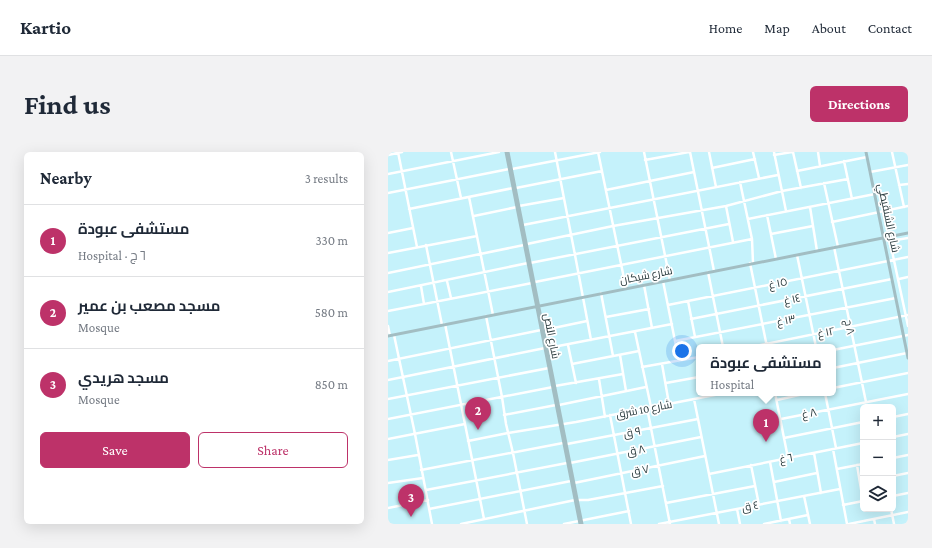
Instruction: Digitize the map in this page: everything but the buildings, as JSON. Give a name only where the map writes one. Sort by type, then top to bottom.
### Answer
[{"type":"street","points":[[398,152],[417,247]]},
{"type":"street","points":[[388,155],[402,152]]},
{"type":"street","points":[[451,152],[461,198]]},
{"type":"street","points":[[388,174],[499,152]]},
{"type":"street","name":"شارع النص","points":[[507,152],[526,245]]},
{"type":"street","points":[[554,152],[591,340]]},
{"type":"street","points":[[388,193],[599,152],[626,288]]},
{"type":"street","points":[[644,152],[670,280]]},
{"type":"street","points":[[645,160],[690,152],[714,271]]},
{"type":"street","points":[[709,152],[716,187]]},
{"type":"street","points":[[753,152],[759,178]]},
{"type":"street","points":[[786,211],[774,154],[793,152],[801,188]]},
{"type":"street","points":[[818,152],[820,166]]},
{"type":"street","name":"شارع الشنقيطي","points":[[866,152],[908,356]]},
{"type":"street","points":[[892,152],[904,207]]},
{"type":"street","points":[[797,171],[867,157]]},
{"type":"street","points":[[712,168],[755,159]]},
{"type":"street","points":[[844,161],[852,199]]},
{"type":"street","points":[[870,172],[908,164]]},
{"type":"street","points":[[409,208],[602,171]]},
{"type":"street","points":[[606,190],[694,172]]},
{"type":"street","points":[[523,225],[778,175]]},
{"type":"street","points":[[388,273],[613,226],[726,206],[782,192],[848,179]]},
{"type":"street","points":[[740,182],[752,239],[752,263],[755,288],[767,344]]},
{"type":"street","name":"٨ ج","points":[[824,183],[832,222],[839,271],[866,402]]},
{"type":"street","points":[[899,186],[908,184]]},
{"type":"street","points":[[748,219],[875,194]]},
{"type":"street","points":[[469,197],[493,315]]},
{"type":"street","points":[[474,216],[564,198]]},
{"type":"street","points":[[726,206],[733,242]]},
{"type":"street","points":[[832,222],[908,206]]},
{"type":"street","name":"شارع النص","points":[[518,207],[523,225],[549,368],[554,387]]},
{"type":"street","points":[[810,207],[817,251]]},
{"type":"street","points":[[767,215],[776,259]]},
{"type":"street","points":[[388,292],[729,224]]},
{"type":"street","points":[[771,234],[813,226]]},
{"type":"street","points":[[388,233],[413,228]]},
{"type":"street","name":"شارع شيكان","points":[[389,336],[908,233]]},
{"type":"street","points":[[388,253],[477,236]]},
{"type":"street","points":[[889,237],[907,315],[908,326]]},
{"type":"street","points":[[890,241],[908,238]]},
{"type":"street","points":[[388,311],[752,239]]},
{"type":"street","points":[[426,245],[437,301],[454,366],[484,519]]},
{"type":"street","points":[[797,254],[815,344]]},
{"type":"street","name":"١٥ غ","points":[[668,305],[908,257]]},
{"type":"street","points":[[708,272],[722,344]]},
{"type":"street","points":[[899,279],[908,277]]},
{"type":"street","name":"١٤ غ","points":[[691,319],[759,306],[805,295],[892,279]]},
{"type":"street","points":[[447,281],[451,298]]},
{"type":"street","points":[[663,281],[679,361]]},
{"type":"street","points":[[644,285],[652,328]]},
{"type":"street","points":[[421,286],[424,304]]},
{"type":"street","points":[[601,293],[613,356]]},
{"type":"street","name":"١٣ غ","points":[[675,341],[896,298]]},
{"type":"street","points":[[688,301],[695,338]]},
{"type":"street","points":[[606,317],[649,309]]},
{"type":"street","name":"١٢ غ","points":[[775,344],[813,334],[907,315]]},
{"type":"street","points":[[486,316],[502,397],[504,416],[527,524]]},
{"type":"street","points":[[388,361],[587,321]]},
{"type":"street","points":[[388,380],[672,324]]},
{"type":"street","points":[[388,326],[389,336]]},
{"type":"street","points":[[635,332],[651,407]]},
{"type":"street","points":[[394,335],[432,524]]},
{"type":"street","points":[[836,349],[908,335]]},
{"type":"street","points":[[568,345],[576,383]]},
{"type":"street","name":"شارع النص","points":[[546,348],[581,522]]},
{"type":"street","points":[[572,364],[639,351]]},
{"type":"street","points":[[620,355],[626,391]]},
{"type":"street","points":[[836,367],[908,356]]},
{"type":"street","points":[[642,367],[696,358]]},
{"type":"street","points":[[662,364],[669,404]]},
{"type":"street","points":[[388,399],[549,368]]},
{"type":"street","points":[[836,387],[908,373]]},
{"type":"street","points":[[388,419],[623,374]]},
{"type":"street","points":[[666,383],[696,378]]},
{"type":"street","points":[[599,379],[605,416]]},
{"type":"street","points":[[504,416],[646,387]]},
{"type":"street","name":"٨ غ","points":[[780,419],[908,394]]},
{"type":"street","name":"شارع 10 شرق","points":[[468,441],[508,432],[610,416],[705,396]]},
{"type":"street","points":[[776,396],[788,458]]},
{"type":"street","points":[[777,400],[795,396]]},
{"type":"street","points":[[826,396],[832,428],[840,489],[848,524],[908,512]]},
{"type":"street","points":[[694,399],[719,524]]},
{"type":"street","points":[[647,408],[670,523]]},
{"type":"street","points":[[896,416],[908,414]]},
{"type":"street","points":[[610,416],[631,524]]},
{"type":"street","name":"٩ ق","points":[[421,470],[698,419]]},
{"type":"street","points":[[784,438],[860,423]]},
{"type":"street","points":[[388,439],[465,424]]},
{"type":"street","points":[[896,436],[908,434]]},
{"type":"street","name":"٨ ق","points":[[426,490],[701,437]]},
{"type":"street","name":"٦ غ","points":[[709,474],[860,444]]},
{"type":"street","points":[[814,453],[821,493]]},
{"type":"street","points":[[388,460],[418,455]]},
{"type":"street","points":[[896,457],[908,455]]},
{"type":"street","name":"٧ ق","points":[[429,509],[705,456]]},
{"type":"street","points":[[770,462],[781,521]]},
{"type":"street","points":[[837,469],[860,464]]},
{"type":"street","points":[[751,465],[759,504]]},
{"type":"street","points":[[857,465],[860,476]]},
{"type":"street","points":[[774,482],[817,473]]},
{"type":"street","points":[[896,475],[908,473]]},
{"type":"street","points":[[388,483],[423,478]]},
{"type":"street","points":[[461,524],[477,522],[484,519],[576,500],[588,500],[663,486]]},
{"type":"street","points":[[666,503],[755,486]]},
{"type":"street","name":"٤ ق","points":[[659,524],[840,489]]},
{"type":"street","points":[[896,495],[908,493]]},
{"type":"street","points":[[804,496],[810,524]]},
{"type":"street","points":[[388,508],[428,500]]},
{"type":"street","points":[[843,505],[860,502]]},
{"type":"street","points":[[737,509],[740,524]]},
{"type":"street","points":[[564,524],[581,522],[629,511]]},
{"type":"street","points":[[892,512],[894,524]]},
{"type":"street","points":[[764,524],[808,514]]},
{"type":"street","points":[[789,519],[790,524]]},
{"type":"street","points":[[874,519],[875,524]]},
{"type":"place","name":"مسجد مصعب بن عمير","points":[[478,430]]},
{"type":"place","name":"مستشفى عبودة","points":[[766,442]]},
{"type":"place","name":"مسجد هريدي","points":[[411,517]]}]
